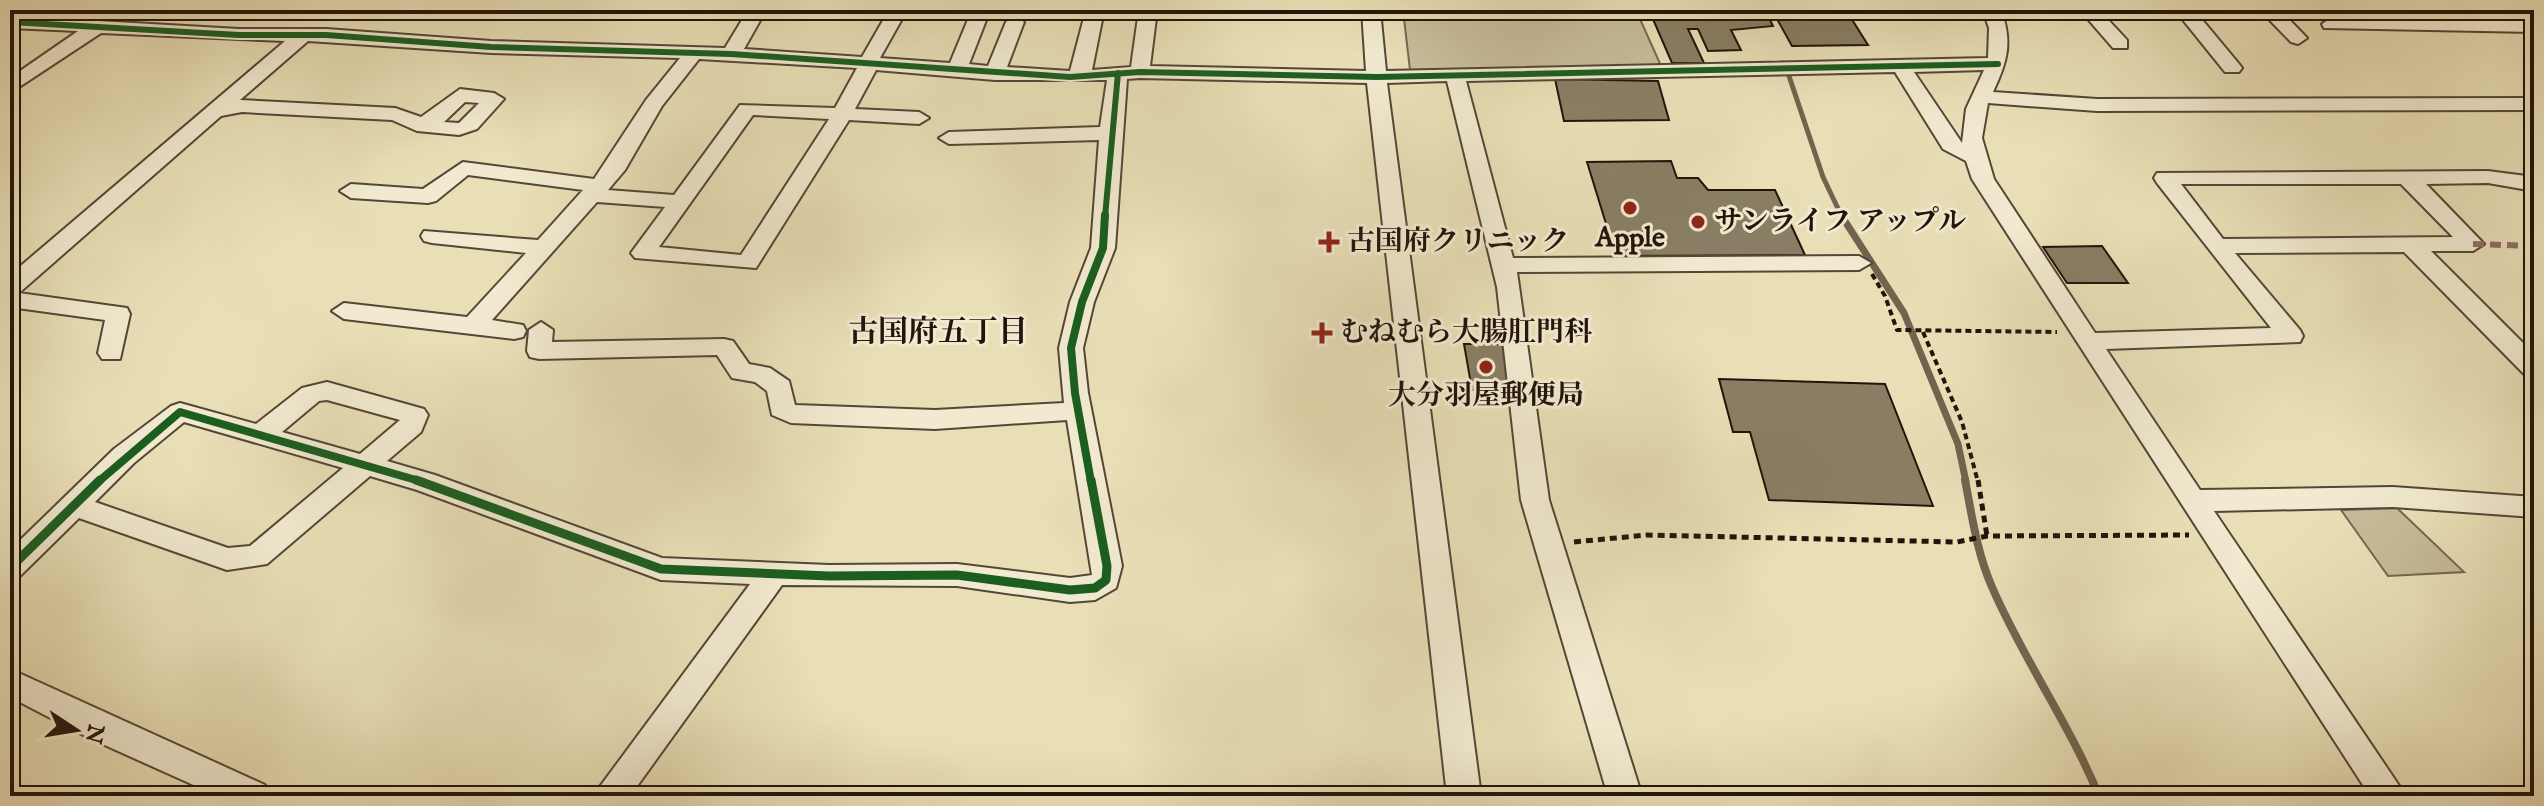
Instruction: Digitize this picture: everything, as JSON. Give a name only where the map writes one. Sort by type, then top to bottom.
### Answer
[{"type":"street","points":[[164,31],[192,10]]},
{"type":"street","points":[[731,54],[757,10]]},
{"type":"street","points":[[898,10],[841,114],[748,263],[643,253],[747,109],[841,114],[919,118]]},
{"type":"street","points":[[956,71],[981,10]]},
{"type":"street","points":[[1081,77],[1095,10]]},
{"type":"street","points":[[10,568],[124,456],[180,412],[425,482],[648,566],[773,575],[957,575],[1070,590],[1102,585],[1107,566],[1078,410],[1071,348],[1082,302],[1103,248],[1110,133],[1148,10]]},
{"type":"street","points":[[1371,10],[1464,796]]},
{"type":"street","points":[[1992,10],[2000,34],[1998,64],[1973,119],[1975,157],[1995,201],[2077,336],[2192,501],[2389,796]]},
{"type":"street","points":[[2089,10],[2120,44]]},
{"type":"street","points":[[2184,10],[2232,68]]},
{"type":"street","points":[[2269,10],[2298,38]]},
{"type":"street","points":[[10,22],[301,37],[326,35],[491,47],[731,54],[995,74],[1081,77],[1129,73],[1377,77],[1998,64]]},
{"type":"street","points":[[995,74],[1015,22]]},
{"type":"street","points":[[2331,24],[2534,26]]},
{"type":"street","points":[[10,87],[95,28]]},
{"type":"street","points":[[10,288],[301,37]]},
{"type":"street","points":[[472,327],[622,159],[653,104],[694,53]]},
{"type":"street","points":[[1901,66],[1950,145],[1975,157]]},
{"type":"street","points":[[1455,75],[1504,265],[1535,500],[1625,796]]},
{"type":"street","points":[[213,112],[242,106],[395,114],[417,125],[451,138],[494,99],[460,95],[437,118],[417,125]]},
{"type":"street","points":[[1984,97],[2097,105],[2534,104]]},
{"type":"street","points":[[949,138],[1110,133]]},
{"type":"street","points":[[351,191],[428,196],[463,168],[680,202]]},
{"type":"street","points":[[2077,336],[2291,336],[2165,178],[2488,177],[2534,184]]},
{"type":"street","points":[[2217,246],[2473,244],[2407,178]]},
{"type":"street","points":[[432,236],[543,248]]},
{"type":"street","points":[[2411,245],[2534,369]]},
{"type":"street","points":[[1504,265],[1859,263]]},
{"type":"street","points":[[10,299],[118,314],[111,353]]},
{"type":"street","points":[[344,311],[514,331]]},
{"type":"street","points":[[541,330],[539,351],[724,347],[741,372],[761,374],[780,387],[779,406],[791,414],[876,421],[966,421],[1078,410]]},
{"type":"street","points":[[73,505],[227,559],[257,556],[412,425],[415,415],[327,391],[311,394],[262,434]]},
{"type":"street","points":[[2192,501],[2393,497],[2534,507]]},
{"type":"street","points":[[610,796],[773,575]]},
{"type":"street","points":[[10,682],[100,728],[253,796]]},
{"type":"path","points":[[1859,263],[1864,263],[1874,276],[1897,330],[2077,336]]},
{"type":"path","points":[[1921,332],[1970,446],[1986,536]]},
{"type":"path","points":[[1548,544],[1647,535],[1963,541],[1986,536],[2200,535]]},
{"type":"shaded area","points":[[1403,10],[1636,10],[1662,68],[1410,70]]},
{"type":"shaded area","points":[[2397,508],[2464,572],[2388,576],[2341,510]]},
{"type":"building","points":[[1649,10],[1683,10],[1687,19],[1736,18],[1731,10],[1765,10],[1773,26],[1731,30],[1741,50],[1708,51],[1698,29],[1688,29],[1704,63],[1672,63]]},
{"type":"building","points":[[1772,10],[1846,10],[1868,45],[1792,46]]},
{"type":"building","points":[[1555,79],[1658,81],[1669,120],[1564,121]]},
{"type":"building","name":"サンライフ アップル","points":[[1671,161],[1677,178],[1698,178],[1708,190],[1775,190],[1805,255],[1616,256],[1587,162]]},
{"type":"building","points":[[2102,246],[2128,283],[2067,283],[2043,247]]},
{"type":"building","points":[[1464,344],[1506,344],[1517,403],[1501,403],[1499,390],[1472,390]]},
{"type":"building","points":[[1719,379],[1885,384],[1933,506],[1769,500],[1750,432],[1733,432]]},
{"type":"waterway","points":[[1788,73],[1823,177],[1841,215]]},
{"type":"waterway","points":[[1841,215],[1904,313],[1958,444],[1966,482]]},
{"type":"waterway","points":[[1965,480],[1979,548],[1992,587],[2099,796]]},
{"type":"marked path","points":[[2473,244],[2534,246]]},
{"type":"cycle path","points":[[10,22],[239,35],[326,35],[491,47],[731,54],[1070,77],[1140,72],[1377,77],[1998,64]]},
{"type":"cycle path","points":[[10,568],[124,456],[180,412],[425,482],[661,569],[829,576],[957,575],[1070,590],[1095,588],[1106,580],[1107,566],[1075,393],[1071,348],[1082,302],[1103,248],[1110,133],[1118,73]]},
{"type":"place","name":"Apple","points":[[1630,208]]},
{"type":"place","name":"サンライフ アップル","points":[[1698,222]]},
{"type":"place","name":"古国府クリニック","points":[[1329,242]]},
{"type":"place","name":"むねむら大腸肛門科","points":[[1322,333]]},
{"type":"place","name":"大分羽屋郵便局","points":[[1486,367]]},
{"type":"district","name":"古国府五丁目","points":[[938,333]]}]
